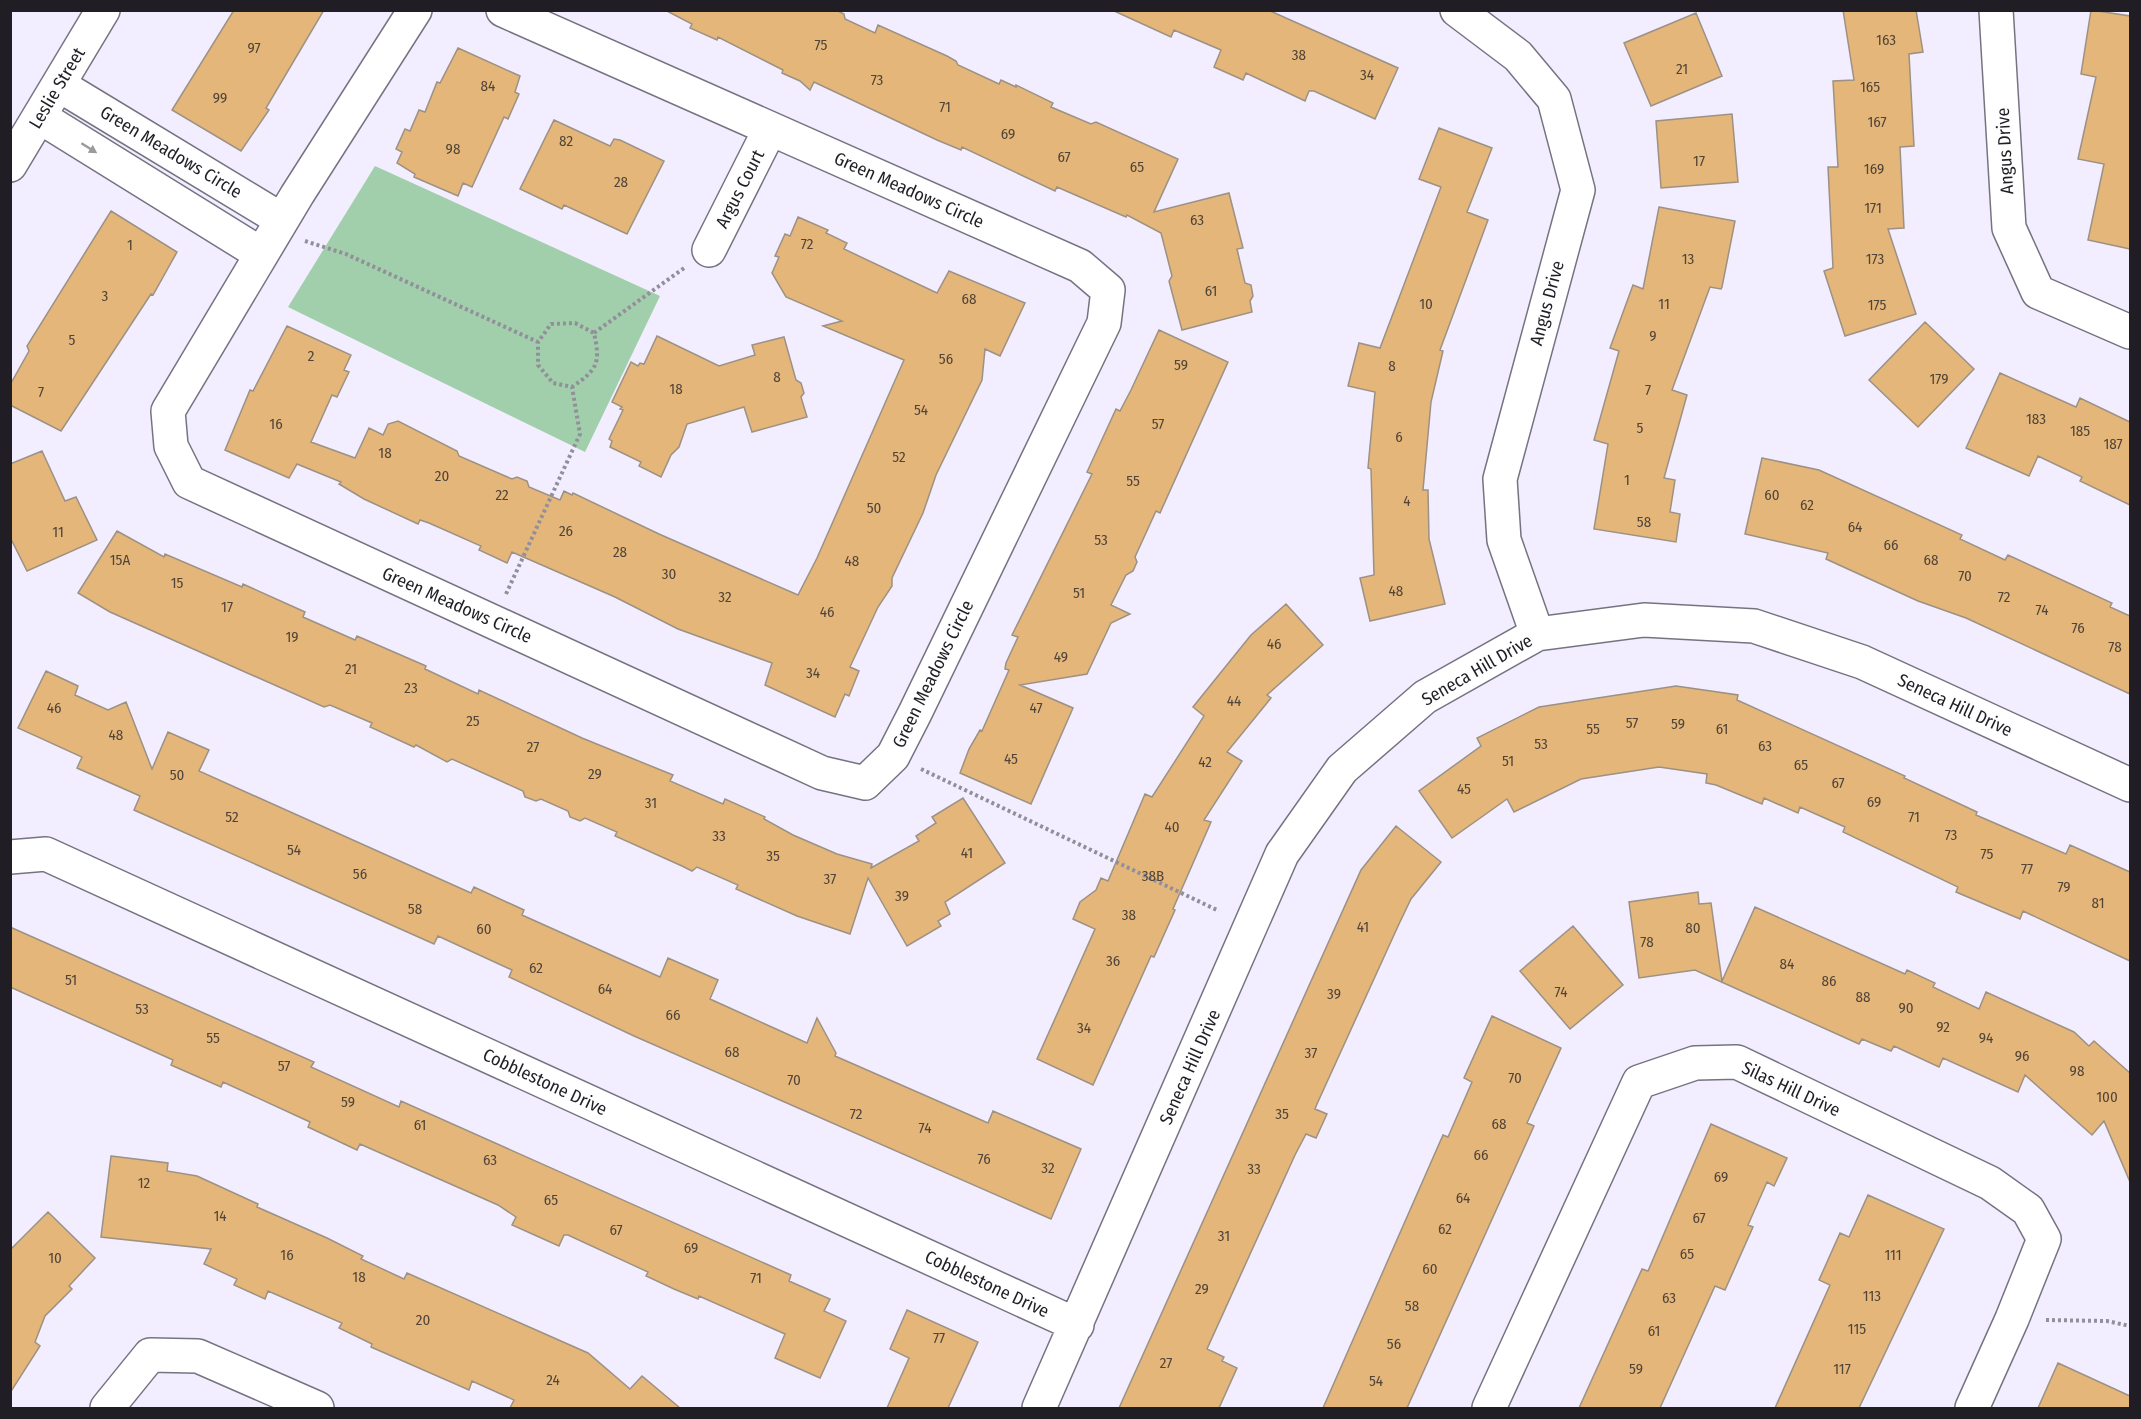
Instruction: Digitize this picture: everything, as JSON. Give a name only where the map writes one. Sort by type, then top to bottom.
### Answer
[{"type":"street","name":"Leslie Street","points":[[10,165],[103,10]]},
{"type":"street","name":"Green Meadows Circle","points":[[415,10],[273,236],[168,411],[171,446],[189,482],[822,773],[865,783],[893,756],[1104,324],[1108,290],[1080,266],[502,10]]},
{"type":"street","name":"Angus Drive","points":[[1457,10],[1518,56],[1554,99],[1578,190],[1500,479],[1504,540],[1537,634]]},
{"type":"street","name":"Angus Drive","points":[[1996,10],[2009,228],[2038,292],[2130,332]]},
{"type":"street","name":"Green Meadows Circle","points":[[59,85],[273,236]]},
{"type":"street","points":[[40,117],[273,236]]},
{"type":"street","name":"Argus Court","points":[[709,249],[770,129]]},
{"type":"street","name":"Seneca Hill Drive","points":[[1039,1408],[1282,854],[1342,769],[1425,697],[1537,634],[1644,620],[1754,626],[1862,662],[2130,785]]},
{"type":"street","name":"Cobblestone Drive","points":[[10,857],[46,854],[1077,1324]]},
{"type":"street","name":"Silas Hill Drive","points":[[1489,1408],[1639,1082],[1695,1063],[1737,1062],[1990,1183],[2028,1210],[2044,1239],[2012,1319],[1972,1408]]},
{"type":"street","points":[[107,1408],[150,1355],[198,1356],[317,1408]]},
{"type":"path","points":[[273,236],[346,254],[538,342]]},
{"type":"path","points":[[594,333],[709,249]]},
{"type":"path","points":[[575,323],[594,333],[599,355],[591,374],[572,387],[553,383],[538,365],[538,342],[551,324],[575,323]]},
{"type":"path","points":[[493,621],[571,456],[579,434],[572,387]]},
{"type":"path","points":[[893,756],[1219,911]]},
{"type":"path","points":[[2012,1319],[2107,1321],[2130,1326]]},
{"type":"green space","points":[[375,166],[660,296],[585,452],[288,307]]},
{"type":"building","points":[[234,10],[324,10],[266,108],[269,110],[241,151],[172,110]]},
{"type":"building","points":[[665,10],[836,10],[844,14],[845,19],[875,33],[878,25],[947,56],[956,61],[958,65],[999,84],[1001,80],[1016,87],[1016,85],[1053,103],[1051,107],[1091,124],[1096,122],[1178,159],[1154,212],[1229,193],[1243,248],[1237,249],[1245,283],[1251,285],[1252,312],[1182,330],[1169,281],[1172,276],[1161,233],[1127,215],[1126,217],[1057,187],[1055,191],[962,147],[961,150],[937,140],[814,82],[810,90],[800,81],[782,73],[783,70],[718,37],[717,40],[690,28],[692,24]]},
{"type":"building","points":[[1112,10],[1268,10],[1398,68],[1375,119],[1314,91],[1309,91],[1305,101],[1246,73],[1243,80],[1214,67],[1221,50],[1174,30],[1171,37]]},
{"type":"building","points":[[1843,10],[1916,10],[1923,52],[1909,54],[1914,146],[1900,147],[1904,228],[1888,229],[1916,314],[1845,336],[1824,271],[1833,268],[1828,167],[1838,167],[1833,81],[1854,80]]},
{"type":"building","points":[[2091,10],[2130,16],[2130,249],[2088,240],[2104,164],[2078,159],[2096,77],[2081,74]]},
{"type":"building","points":[[1696,13],[1722,76],[1651,106],[1624,43]]},
{"type":"building","points":[[458,48],[520,76],[515,92],[519,94],[508,119],[504,117],[472,187],[463,183],[458,196],[414,177],[415,174],[397,163],[402,152],[396,149],[405,129],[410,131],[419,110],[425,112],[437,82],[440,83]]},
{"type":"building","points":[[1732,114],[1738,182],[1661,188],[1656,121]]},
{"type":"building","points":[[554,120],[610,146],[614,139],[620,140],[664,161],[627,234],[564,205],[562,209],[520,189]]},
{"type":"building","points":[[1439,128],[1492,148],[1467,212],[1488,220],[1440,350],[1443,351],[1431,402],[1423,490],[1428,490],[1429,539],[1445,604],[1370,621],[1360,578],[1374,575],[1371,469],[1368,468],[1375,392],[1348,386],[1359,343],[1380,348],[1441,187],[1419,179]]},
{"type":"building","points":[[1659,207],[1735,221],[1722,287],[1721,289],[1710,287],[1672,390],[1687,395],[1664,478],[1675,480],[1670,512],[1680,514],[1676,542],[1594,529],[1608,444],[1594,440],[1619,351],[1610,348],[1633,285],[1643,289]]},
{"type":"building","points":[[111,211],[177,252],[153,295],[151,294],[61,431],[10,405],[10,385],[29,351],[27,346]]},
{"type":"building","points":[[798,217],[828,230],[826,233],[847,243],[844,249],[937,293],[949,271],[1025,303],[1000,356],[985,349],[982,380],[936,475],[923,513],[892,578],[892,586],[878,607],[850,667],[859,671],[849,696],[845,694],[835,717],[765,685],[772,663],[678,629],[615,597],[512,552],[507,563],[479,550],[481,546],[429,523],[420,520],[418,524],[364,499],[339,484],[341,482],[297,464],[289,478],[225,450],[250,390],[253,391],[287,326],[351,355],[344,370],[349,372],[337,397],[332,395],[311,442],[355,458],[369,428],[383,435],[388,424],[398,421],[457,451],[459,456],[512,479],[517,477],[527,481],[529,487],[560,500],[564,491],[572,495],[573,493],[659,534],[798,595],[817,558],[904,360],[823,326],[842,321],[786,297],[772,273],[779,257],[775,256],[785,234],[790,236]]},
{"type":"building","points":[[1925,322],[1974,369],[1918,427],[1869,380]]},
{"type":"building","points":[[1159,330],[1228,362],[1160,513],[1156,511],[1135,557],[1137,562],[1133,571],[1126,575],[1111,605],[1130,614],[1111,623],[1087,674],[1020,685],[1073,708],[1031,804],[960,773],[969,749],[980,730],[982,731],[1009,670],[1005,669],[1006,663],[1018,637],[1012,635],[1092,474],[1087,472],[1116,409],[1120,411]]},
{"type":"building","points":[[657,336],[719,366],[755,355],[752,345],[784,337],[796,380],[801,383],[804,393],[801,397],[807,417],[752,432],[744,407],[687,424],[679,447],[671,455],[661,477],[639,466],[641,462],[610,447],[612,441],[609,439],[623,410],[620,409],[622,407],[612,402],[631,362],[638,366],[640,363],[644,364]]},
{"type":"building","points":[[2000,373],[2076,407],[2080,398],[2130,422],[2130,505],[2080,481],[2082,477],[2038,456],[2029,476],[1966,448]]},
{"type":"building","points":[[42,451],[65,501],[76,497],[97,540],[27,571],[10,537],[10,464]]},
{"type":"building","points":[[1762,458],[1819,470],[1962,535],[1960,539],[2005,560],[2008,555],[2112,603],[2110,607],[2130,616],[2130,694],[1966,618],[1918,601],[1826,559],[1828,553],[1745,534]]},
{"type":"building","points":[[117,531],[164,557],[165,554],[242,587],[243,584],[305,612],[303,617],[355,640],[357,636],[426,666],[425,669],[478,694],[479,690],[582,738],[673,775],[670,781],[723,804],[725,799],[765,817],[764,819],[793,835],[837,854],[872,864],[871,868],[919,841],[916,836],[936,823],[932,817],[963,798],[1005,863],[945,902],[950,914],[938,921],[941,926],[907,946],[868,878],[850,934],[797,916],[736,889],[738,885],[697,867],[692,871],[615,836],[617,832],[585,818],[580,821],[570,817],[568,811],[541,799],[536,801],[525,797],[523,791],[452,759],[447,762],[416,745],[414,747],[370,727],[372,723],[330,705],[324,707],[110,612],[78,593]]},
{"type":"building","points":[[1286,604],[1323,645],[1267,695],[1271,698],[1227,752],[1242,761],[1204,820],[1211,822],[1173,909],[1175,910],[1154,957],[1151,956],[1093,1085],[1037,1059],[1095,929],[1073,919],[1080,902],[1096,890],[1101,878],[1108,881],[1145,794],[1152,797],[1204,716],[1193,707],[1251,635]]},
{"type":"building","points":[[46,671],[78,686],[75,695],[108,710],[126,702],[152,769],[168,732],[209,750],[199,771],[471,893],[474,887],[524,910],[522,915],[660,977],[668,958],[718,980],[710,999],[807,1043],[817,1018],[836,1053],[835,1056],[988,1123],[993,1111],[1081,1149],[1051,1219],[634,1036],[509,977],[512,970],[438,936],[434,944],[134,810],[140,796],[77,768],[82,757],[18,728]]},
{"type":"building","points":[[1676,686],[1738,695],[1737,700],[1905,776],[1904,778],[1977,812],[1976,815],[2066,854],[2070,845],[2130,872],[2130,961],[2023,911],[2020,919],[1956,892],[1958,887],[1843,832],[1845,827],[1800,807],[1798,813],[1764,798],[1762,804],[1706,783],[1707,774],[1659,767],[1581,779],[1514,812],[1507,799],[1452,838],[1419,791],[1481,746],[1477,738],[1539,707]]},
{"type":"building","points":[[1396,826],[1441,862],[1411,899],[1315,1109],[1327,1114],[1316,1138],[1306,1134],[1295,1155],[1207,1349],[1224,1357],[1222,1361],[1237,1368],[1219,1408],[1119,1408],[1361,870]]},
{"type":"building","points":[[1698,892],[1699,904],[1711,903],[1722,981],[1755,907],[1905,974],[1907,970],[1935,983],[1933,987],[1979,1009],[1986,992],[2074,1032],[2089,1046],[2094,1041],[2130,1073],[2130,1182],[2104,1121],[2092,1135],[2025,1075],[2018,1092],[1943,1058],[1939,1067],[1894,1046],[1891,1051],[1862,1039],[1859,1044],[1695,970],[1639,978],[1629,902]]},
{"type":"building","points":[[1573,926],[1623,985],[1570,1029],[1520,971]]},
{"type":"building","points":[[10,927],[314,1062],[311,1067],[399,1107],[401,1101],[791,1275],[789,1281],[830,1299],[824,1311],[846,1321],[820,1378],[775,1358],[785,1334],[699,1296],[698,1299],[674,1289],[646,1276],[648,1272],[568,1235],[564,1235],[559,1246],[512,1225],[516,1217],[498,1205],[360,1144],[357,1150],[308,1127],[310,1122],[223,1082],[221,1087],[171,1065],[173,1060],[10,987]]},
{"type":"building","points":[[1492,1016],[1561,1048],[1527,1123],[1534,1126],[1407,1408],[1323,1408],[1443,1135],[1448,1137],[1472,1082],[1464,1078]]},
{"type":"building","points":[[1711,1124],[1787,1158],[1774,1186],[1767,1182],[1748,1225],[1753,1227],[1725,1290],[1715,1286],[1660,1408],[1579,1408],[1642,1269],[1648,1271]]},
{"type":"building","points":[[111,1156],[168,1163],[167,1171],[197,1176],[258,1204],[257,1207],[327,1238],[363,1256],[361,1259],[404,1279],[407,1273],[588,1353],[630,1389],[642,1376],[680,1408],[510,1408],[514,1400],[472,1381],[469,1390],[371,1347],[372,1344],[339,1328],[342,1323],[268,1291],[265,1299],[234,1285],[237,1279],[204,1264],[211,1249],[101,1237]]},
{"type":"building","points":[[1868,1195],[1944,1229],[1859,1408],[1775,1408],[1830,1285],[1819,1280],[1840,1233],[1849,1237]]},
{"type":"building","points":[[48,1212],[95,1258],[69,1286],[72,1289],[45,1316],[35,1342],[40,1346],[10,1393],[10,1250]]},
{"type":"building","points":[[907,1310],[978,1342],[948,1408],[887,1408],[909,1358],[890,1349]]},
{"type":"building","points":[[2058,1363],[2130,1396],[2130,1408],[2038,1408]]}]
